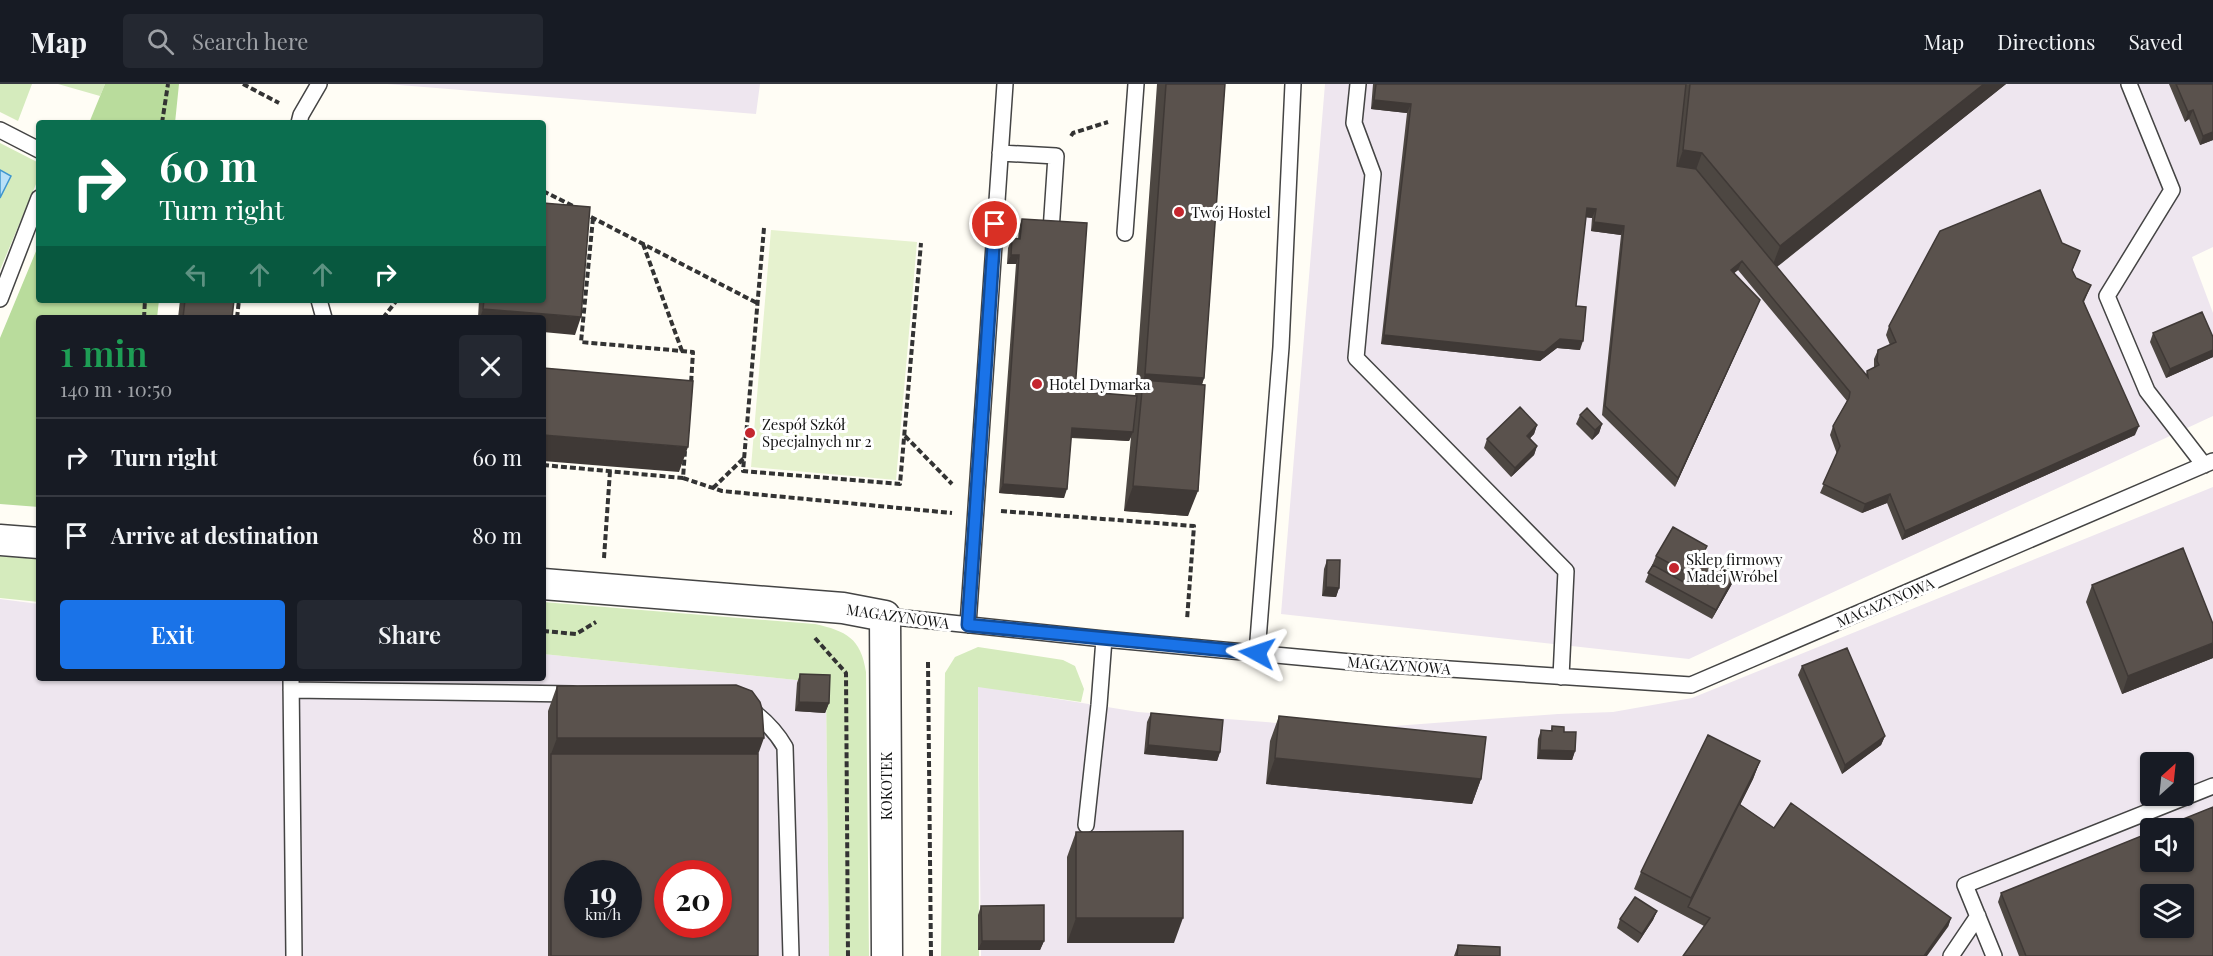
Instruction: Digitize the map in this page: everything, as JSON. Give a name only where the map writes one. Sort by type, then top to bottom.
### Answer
[{"type":"street","points":[[0,540],[36,543]]},
{"type":"street","name":"MAGAZYNOWA","points":[[546,584],[843,608],[885,616]]},
{"type":"street","name":"KOKOTEK","points":[[885,616],[887,956]]},
{"type":"lane","points":[[300,119],[319,84]]},
{"type":"lane","points":[[968,625],[1005,84]]},
{"type":"lane","points":[[1125,233],[1136,84]]},
{"type":"lane","points":[[1257,653],[1281,347],[1293,84]]},
{"type":"lane","points":[[1358,84],[1354,123],[1373,174],[1356,358],[1566,571],[1561,677]]},
{"type":"lane","points":[[2129,84],[2172,190],[2108,296],[2148,391],[2209,463]]},
{"type":"lane","points":[[0,130],[36,148]]},
{"type":"lane","points":[[1000,153],[1056,156],[1051,231]]},
{"type":"lane","points":[[0,299],[36,206]]},
{"type":"lane","name":"MAGAZYNOWA","points":[[885,616],[1257,653],[1691,685],[2209,463]]},
{"type":"lane","points":[[1086,825],[1104,639]]},
{"type":"lane","points":[[294,956],[291,684],[583,694]]},
{"type":"lane","points":[[731,700],[748,708],[763,719],[776,732],[785,747],[791,956]]},
{"type":"lane","points":[[1994,956],[1965,885],[2213,786]]},
{"type":"lane","points":[[1951,956],[1978,916]]},
{"type":"path","points":[[162,120],[168,84]]},
{"type":"path","points":[[243,84],[300,119]]},
{"type":"path","points":[[1056,156],[1074,133],[1092,125],[1133,116]]},
{"type":"path","points":[[546,192],[583,210]]},
{"type":"path","points":[[588,214],[757,303]]},
{"type":"path","points":[[593,218],[581,342],[693,352],[690,386]]},
{"type":"path","points":[[764,228],[743,471],[900,484],[921,243]]},
{"type":"path","points":[[642,244],[682,351]]},
{"type":"path","points":[[385,315],[395,303]]},
{"type":"path","points":[[904,436],[977,509]]},
{"type":"path","points":[[683,478],[686,444]]},
{"type":"path","points":[[713,488],[744,458]]},
{"type":"path","points":[[546,465],[683,478],[722,491],[956,513],[977,509],[1194,526],[1187,620]]},
{"type":"path","points":[[606,543],[610,471]]},
{"type":"path","points":[[928,662],[931,956]]},
{"type":"shaded area","points":[[387,84],[760,84],[756,114]]},
{"type":"shaded area","points":[[1325,84],[2213,84],[2213,247],[2192,257],[2213,313],[2213,416],[1689,659],[1281,614]]},
{"type":"shaded area","points":[[2213,487],[2213,956],[981,956],[978,686],[1138,712],[1353,729],[1613,712],[1692,698]]},
{"type":"shaded area","points":[[0,599],[36,604],[36,681],[546,681],[546,654],[826,683],[829,956],[0,956]]},
{"type":"green space","points":[[0,84],[32,84],[18,121],[0,112]]},
{"type":"green space","points":[[58,84],[105,84],[100,96]]},
{"type":"green space","points":[[105,84],[179,84],[175,120],[90,120]]},
{"type":"green space","points":[[0,143],[36,161],[36,184],[0,270]]},
{"type":"green space","points":[[771,230],[917,242],[896,480],[751,467]]},
{"type":"green space","points":[[36,251],[36,303],[159,303],[157,315],[36,315],[36,507],[0,504],[0,338]]},
{"type":"green space","points":[[0,556],[36,559],[36,602],[0,598]]},
{"type":"green space","points":[[546,602],[815,624],[843,633],[856,644],[864,660],[866,672],[869,956],[829,956],[826,683],[546,654]]},
{"type":"green space","points":[[978,647],[1063,660],[1075,666],[1084,689],[1081,702],[978,687],[979,956],[941,956],[945,673],[955,657]]},
{"type":"water","points":[[0,170],[11,176],[0,198]]},
{"type":"building","points":[[1166,84],[1225,84],[1204,378],[1145,374]]},
{"type":"building","points":[[1376,84],[1686,84],[1677,166],[1696,169],[1868,377],[1867,371],[1879,365],[1878,350],[1896,342],[1889,326],[1940,231],[2040,190],[2062,243],[2080,251],[2072,270],[2076,278],[2091,285],[2083,301],[2139,426],[1905,531],[1890,494],[1865,504],[1823,484],[1840,446],[1833,426],[1850,392],[1742,261],[1731,270],[1760,300],[1678,478],[1605,406],[1624,226],[1594,222],[1596,209],[1587,208],[1576,306],[1586,307],[1583,341],[1560,339],[1544,352],[1384,335],[1411,104],[1374,100]]},
{"type":"building","points":[[1690,84],[1984,84],[1780,246],[1702,153],[1683,150]]},
{"type":"building","points":[[2176,84],[2213,84],[2213,132],[2203,136],[2193,110],[2188,112]]},
{"type":"building","points":[[546,203],[590,207],[581,317],[483,309],[484,303],[546,303]]},
{"type":"building","points":[[1022,219],[1087,223],[1075,391],[1137,396],[1133,432],[1072,428],[1067,489],[1003,484],[1019,255],[1011,255],[1012,238],[1020,239]]},
{"type":"building","points":[[185,303],[234,303],[232,315],[183,315]]},
{"type":"building","points":[[2202,312],[2213,337],[2213,350],[2170,369],[2153,333]]},
{"type":"building","points":[[546,368],[693,381],[688,447],[546,435]]},
{"type":"building","points":[[1143,380],[1205,385],[1198,491],[1133,486]]},
{"type":"building","points":[[1520,407],[1537,425],[1527,436],[1537,446],[1515,468],[1487,439]]},
{"type":"building","points":[[1587,408],[1602,424],[1595,430],[1580,415]]},
{"type":"building","points":[[1673,527],[1707,546],[1691,575],[1656,556]]},
{"type":"building","points":[[2183,548],[2213,624],[2213,643],[2128,676],[2092,585]]},
{"type":"building","points":[[1704,554],[1736,573],[1716,610],[1648,573],[1653,565],[1687,584]]},
{"type":"building","points":[[1327,560],[1340,560],[1339,588],[1326,587]]},
{"type":"building","points":[[1847,648],[1885,736],[1845,765],[1802,666]]},
{"type":"building","points":[[800,674],[830,675],[829,703],[799,702]]},
{"type":"building","points":[[736,685],[752,691],[760,702],[764,738],[557,738],[557,686]]},
{"type":"building","points":[[1151,713],[1223,720],[1220,752],[1148,745]]},
{"type":"building","points":[[1279,716],[1486,737],[1481,779],[1275,758]]},
{"type":"building","points":[[1552,726],[1564,727],[1564,732],[1576,732],[1575,751],[1540,750],[1541,730],[1552,731]]},
{"type":"building","points":[[1708,735],[1760,761],[1691,898],[1641,872]]},
{"type":"building","points":[[551,754],[758,754],[758,956],[551,956]]},
{"type":"building","points":[[1791,803],[1951,918],[1924,956],[1683,956],[1710,918],[1688,907],[1739,804],[1774,828]]},
{"type":"building","points":[[2213,807],[2213,956],[2026,956],[2001,893],[2140,836],[2140,872],[2194,872],[2194,818],[2186,818]]},
{"type":"building","points":[[1183,831],[1183,918],[1076,918],[1076,832]]},
{"type":"building","points":[[1635,897],[1657,911],[1642,934],[1620,919]]},
{"type":"building","points":[[1044,905],[1044,941],[982,941],[981,906]]},
{"type":"building","points":[[1458,945],[1500,947],[1500,956],[1457,956]]},
{"type":"place","name":"Twój Hostel","points":[[1179,212]]},
{"type":"place","name":"Hotel Dymarka","points":[[1037,384]]},
{"type":"place","name":"Zespół Szkół Specjalnych nr 2","points":[[750,433]]},
{"type":"place","name":"Sklep firmowy Madej Wróbel","points":[[1674,568]]},
{"type":"route","points":[[995,224],[968,625],[1257,653]]}]
